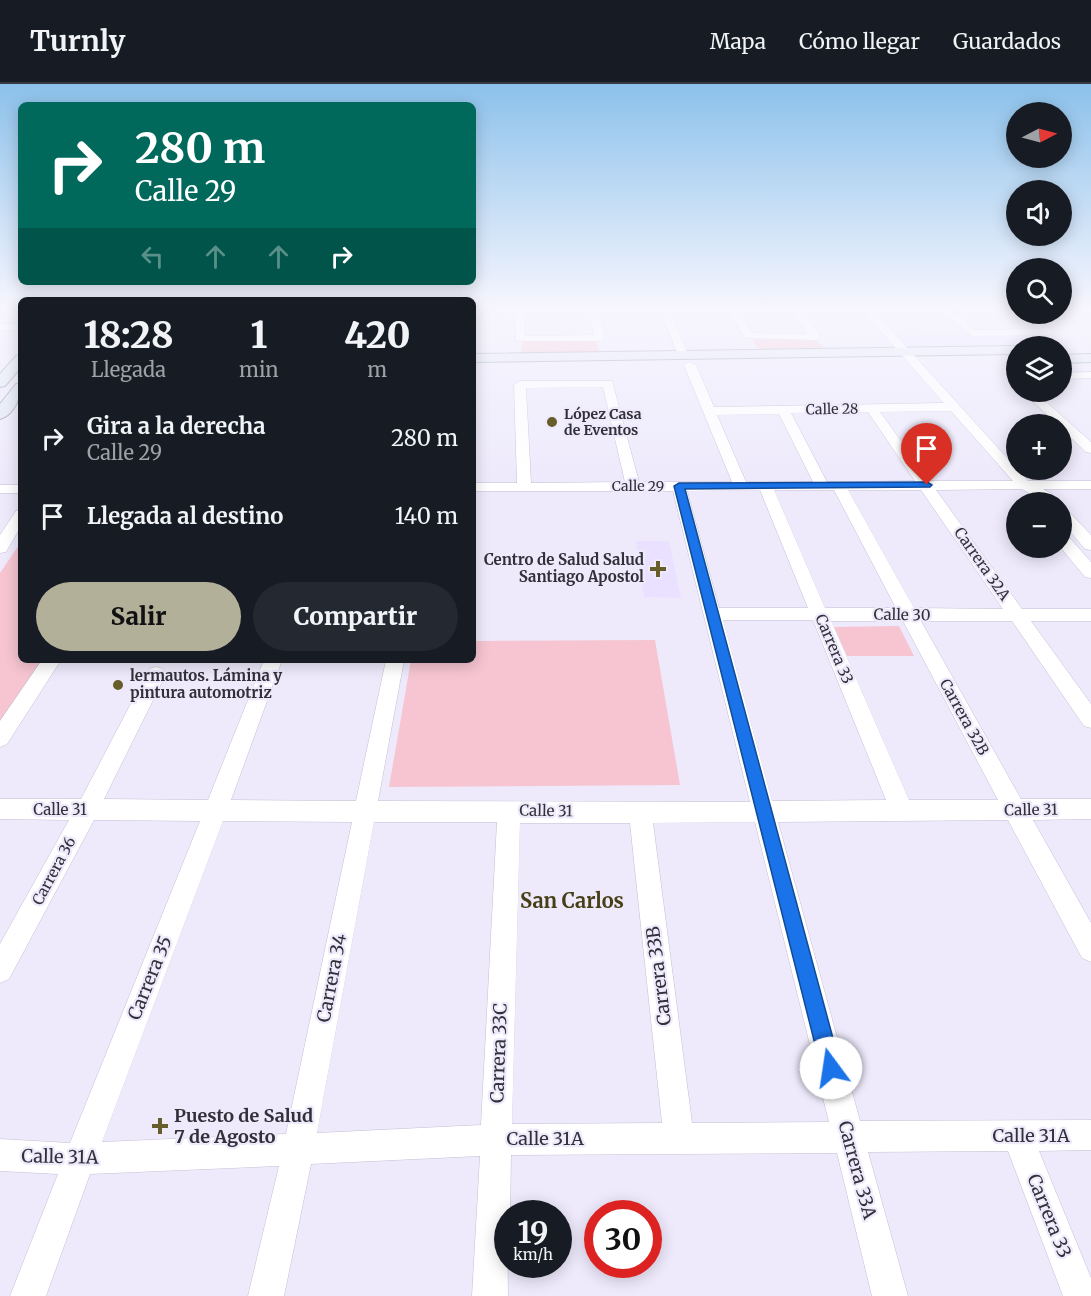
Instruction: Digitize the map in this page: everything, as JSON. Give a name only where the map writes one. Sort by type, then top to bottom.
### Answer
[{"type":"main road","points":[[476,368],[564,365]]},
{"type":"main road","points":[[0,414],[18,391]]},
{"type":"street","points":[[688,365],[741,486]]},
{"type":"street","points":[[917,365],[1024,485],[1037,492]]},
{"type":"street","points":[[1072,376],[1091,375]]},
{"type":"street","points":[[524,487],[520,385],[608,383],[633,486]]},
{"type":"street","points":[[1040,402],[1091,449]]},
{"type":"street","points":[[1058,402],[1082,423]]},
{"type":"street","name":"Calle 28","points":[[710,411],[954,406]]},
{"type":"street","name":"Carrera 32A","points":[[871,408],[1091,720]]},
{"type":"street","name":"Carrera 32B","points":[[783,410],[909,616],[1091,949]]},
{"type":"street","points":[[1024,485],[1025,492]]},
{"type":"street","name":"Calle 29","points":[[476,487],[1091,485]]},
{"type":"street","name":"Carrera 33A","points":[[679,486],[890,1296]]},
{"type":"street","name":"Carrera 33","points":[[765,486],[903,811]]},
{"type":"street","points":[[0,489],[18,489]]},
{"type":"street","points":[[0,548],[18,519]]},
{"type":"street","points":[[1072,524],[1091,545]]},
{"type":"street","points":[[1072,551],[1091,573]]},
{"type":"street","name":"Calle 30","points":[[713,614],[1091,615]]},
{"type":"street","points":[[0,738],[50,663]]},
{"type":"street","name":"Carrera 35","points":[[28,1296],[79,1159],[217,811],[272,663]]},
{"type":"street","name":"Carrera 34","points":[[266,1296],[366,812],[393,663]]},
{"type":"street","name":"Carrera 36","points":[[0,970],[87,810],[156,674]]},
{"type":"street","name":"Calle 31","points":[[0,809],[765,813],[1091,809]]},
{"type":"street","name":"Carrera 33C","points":[[490,1296],[509,811]]},
{"type":"street","name":"Carrera 33B","points":[[640,813],[679,1138]]},
{"type":"street","name":"Carrera 33","points":[[1017,1135],[1081,1296]]},
{"type":"street","name":"Calle 31A","points":[[0,1155],[79,1159],[496,1140],[1091,1136]]},
{"type":"shaded area","name":"Centro de Salud Salud Santiago Apostol","points":[[636,541],[669,541],[681,598],[644,597]]},
{"type":"shaded area","points":[[18,546],[18,663],[40,663],[0,723],[0,573]]},
{"type":"shaded area","points":[[899,626],[914,656],[847,656],[834,627]]},
{"type":"shaded area","points":[[655,640],[680,785],[389,787],[410,663],[476,663],[476,641]]},
{"type":"place","name":"López Casa de Eventos","points":[[552,422]]},
{"type":"place","name":"Centro de Salud Salud Santiago Apostol","points":[[658,569]]},
{"type":"place","name":"lermautos. Lámina y pintura automotriz","points":[[118,685]]},
{"type":"place","name":"Puesto de Salud 7 de Agosto","points":[[160,1126]]},
{"type":"district","name":"San Carlos","points":[[572,901]]},
{"type":"route","points":[[831,1068],[679,486],[927,485]]}]
